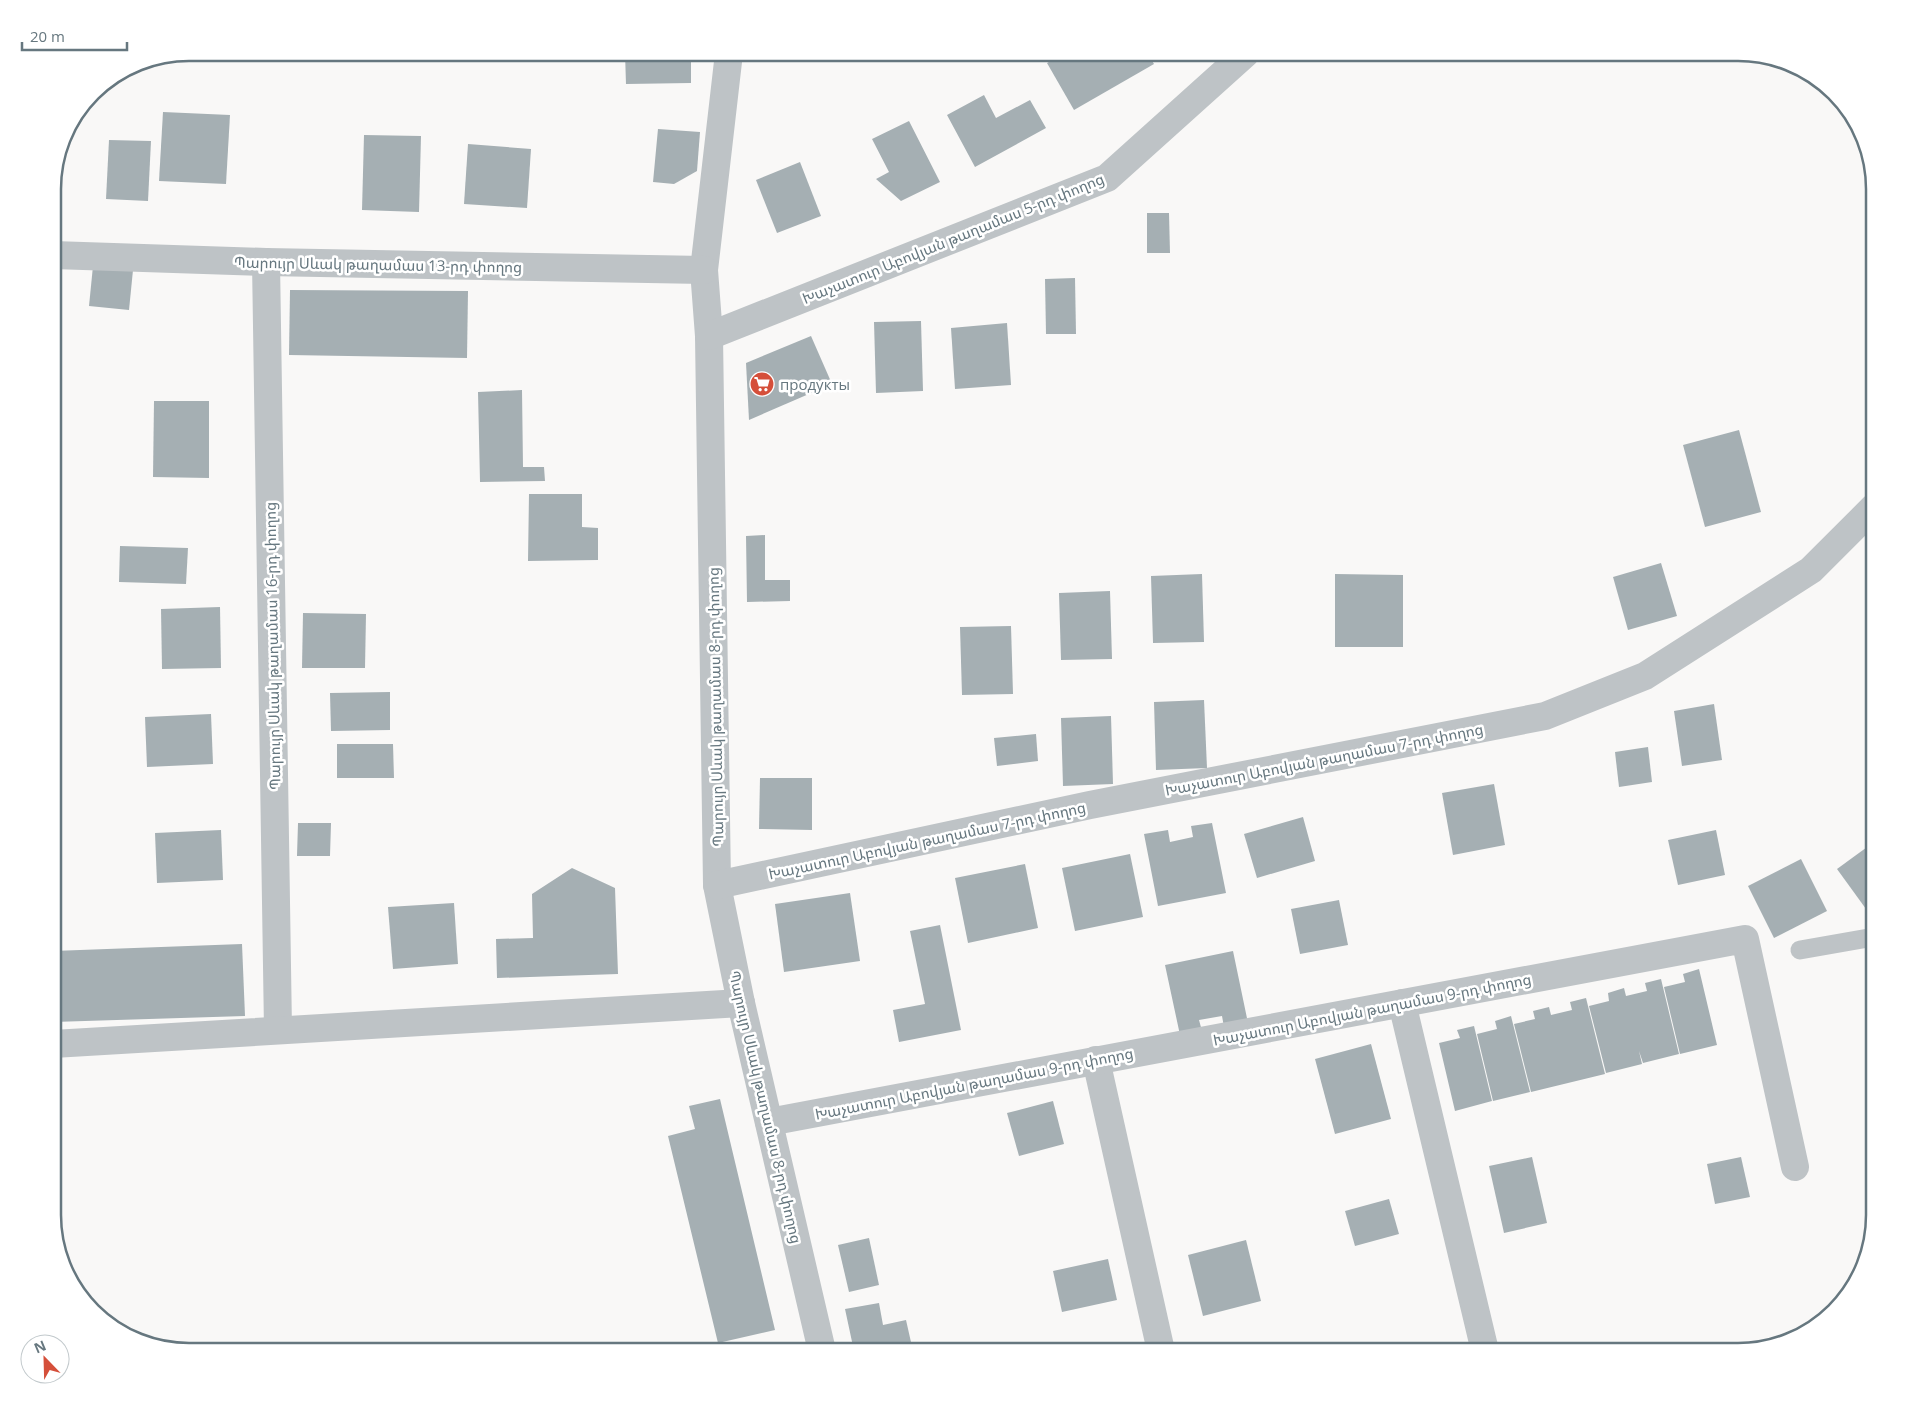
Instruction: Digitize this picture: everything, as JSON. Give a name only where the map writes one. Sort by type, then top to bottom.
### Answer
[{"type":"street","name":"Պարույր Սևակ թաղամաս 8-րդ փողոց","points":[[728,61],[704,270],[709,336],[717,885],[741,1003],[820,1343]]},
{"type":"street","name":"Խաչատուր Աբովյան թաղամաս 5-րդ փողոց","points":[[709,336],[1107,178],[1236,61]]},
{"type":"street","name":"Պարույր Սևակ թաղամաս 13-րդ փողոց","points":[[62,255],[266,262],[704,270]]},
{"type":"street","name":"Պարույր Սևակ թաղամաս 16-րդ փողոց","points":[[266,262],[278,1030]]},
{"type":"street","name":"Խաչատուր Աբովյան թաղամաս 7-րդ փողոց","points":[[717,885],[1090,805],[1545,716],[1645,676],[1811,570],[1866,515]]},
{"type":"street","name":"Խաչատուր Աբովյան թաղամաս 9-րդ փողոց","points":[[769,1122],[1745,939],[1795,1167]]},
{"type":"street","points":[[62,1043],[741,1003]]},
{"type":"street","points":[[1402,1004],[1483,1343]]},
{"type":"street","points":[[1096,1060],[1159,1343]]},
{"type":"lane","points":[[1800,950],[1866,938]]},
{"type":"building","points":[[625,61],[691,61],[691,83],[626,84]]},
{"type":"building","points":[[1051,61],[1152,61],[1154,64],[1074,110],[1047,63]]},
{"type":"building","points":[[984,95],[996,118],[1030,100],[1046,128],[975,167],[947,115]]},
{"type":"building","points":[[163,112],[230,115],[226,184],[159,181]]},
{"type":"building","points":[[909,121],[940,182],[901,201],[876,179],[889,172],[872,139]]},
{"type":"building","points":[[658,129],[700,132],[697,171],[674,184],[653,182]]},
{"type":"building","points":[[364,135],[421,136],[419,212],[362,210]]},
{"type":"building","points":[[109,140],[151,141],[148,201],[106,199]]},
{"type":"building","points":[[468,144],[531,149],[527,208],[464,204]]},
{"type":"building","points":[[800,162],[821,216],[777,233],[756,180]]},
{"type":"building","points":[[1147,213],[1169,213],[1170,253],[1147,253]]},
{"type":"building","points":[[93,266],[133,270],[129,310],[89,306]]},
{"type":"building","points":[[1075,278],[1076,334],[1046,334],[1045,279]]},
{"type":"building","points":[[290,290],[468,291],[467,358],[289,355]]},
{"type":"building","points":[[921,321],[923,391],[876,393],[874,322]]},
{"type":"building","points":[[1007,323],[1011,385],[955,389],[951,328]]},
{"type":"building","points":[[811,336],[832,384],[749,420],[746,363]]},
{"type":"building","points":[[522,390],[523,467],[544,467],[545,481],[480,482],[478,392]]},
{"type":"building","points":[[154,401],[209,401],[209,478],[153,477]]},
{"type":"building","points":[[1739,430],[1761,512],[1705,527],[1683,445]]},
{"type":"building","points":[[529,494],[582,494],[582,527],[598,528],[598,560],[528,561]]},
{"type":"building","points":[[765,535],[765,580],[790,580],[790,601],[747,602],[746,536]]},
{"type":"building","points":[[120,546],[188,548],[186,584],[119,582]]},
{"type":"building","points":[[1661,563],[1677,616],[1628,630],[1613,577]]},
{"type":"building","points":[[1202,574],[1204,642],[1153,643],[1151,576]]},
{"type":"building","points":[[1335,574],[1403,575],[1403,647],[1335,647]]},
{"type":"building","points":[[1110,591],[1112,659],[1061,660],[1059,593]]},
{"type":"building","points":[[220,607],[221,668],[162,669],[161,609]]},
{"type":"building","points":[[303,613],[366,614],[365,668],[302,668]]},
{"type":"building","points":[[1011,626],[1013,694],[962,695],[960,627]]},
{"type":"building","points":[[390,692],[390,730],[331,731],[330,693]]},
{"type":"building","points":[[1204,700],[1207,768],[1156,770],[1154,702]]},
{"type":"building","points":[[1714,704],[1722,760],[1682,766],[1674,711]]},
{"type":"building","points":[[211,714],[213,764],[147,767],[145,717]]},
{"type":"building","points":[[1111,716],[1113,784],[1063,786],[1061,718]]},
{"type":"building","points":[[1036,734],[1038,761],[997,766],[994,738]]},
{"type":"building","points":[[337,744],[393,744],[394,778],[337,778]]},
{"type":"building","points":[[1648,747],[1652,782],[1619,787],[1615,752]]},
{"type":"building","points":[[760,778],[812,778],[812,830],[759,829]]},
{"type":"building","points":[[1494,784],[1505,845],[1453,855],[1442,793]]},
{"type":"building","points":[[1303,817],[1315,861],[1257,878],[1244,834]]},
{"type":"building","points":[[298,823],[331,823],[330,856],[297,856]]},
{"type":"building","points":[[1212,823],[1226,893],[1158,906],[1144,834],[1168,830],[1170,842],[1193,837],[1191,826]]},
{"type":"building","points":[[221,830],[223,880],[157,883],[155,833]]},
{"type":"building","points":[[1716,830],[1725,875],[1678,885],[1668,840]]},
{"type":"building","points":[[1866,848],[1866,909],[1837,869]]},
{"type":"building","points":[[1130,854],[1143,917],[1075,931],[1062,868]]},
{"type":"building","points":[[1801,859],[1827,911],[1774,938],[1748,886]]},
{"type":"building","points":[[1025,864],[1038,928],[968,943],[955,878]]},
{"type":"building","points":[[572,868],[615,888],[618,974],[497,978],[496,939],[533,938],[532,894]]},
{"type":"building","points":[[850,893],[860,961],[784,972],[775,904]]},
{"type":"building","points":[[1339,900],[1348,945],[1300,954],[1291,909]]},
{"type":"building","points":[[454,903],[458,964],[393,969],[388,907]]},
{"type":"building","points":[[940,925],[961,1030],[899,1042],[893,1010],[925,1004],[910,931]]},
{"type":"building","points":[[242,944],[245,1016],[62,1022],[62,951]]},
{"type":"building","points":[[1233,951],[1248,1023],[1224,1027],[1222,1016],[1199,1020],[1202,1031],[1180,1035],[1165,965]]},
{"type":"building","points":[[1699,969],[1717,1045],[1680,1054],[1664,987],[1685,982],[1683,974]]},
{"type":"building","points":[[1661,979],[1679,1054],[1643,1063],[1639,1051],[1642,1064],[1606,1073],[1589,1006],[1609,1001],[1608,993],[1624,988],[1626,996],[1647,991],[1645,983]]},
{"type":"building","points":[[1586,998],[1605,1074],[1531,1092],[1514,1024],[1535,1019],[1533,1011],[1549,1007],[1551,1015],[1572,1010],[1570,1002]]},
{"type":"building","points":[[1511,1016],[1530,1092],[1493,1101],[1477,1034],[1497,1029],[1495,1021]]},
{"type":"building","points":[[1474,1026],[1492,1101],[1455,1111],[1439,1043],[1460,1038],[1457,1030]]},
{"type":"building","points":[[1371,1044],[1391,1119],[1335,1134],[1315,1059]]},
{"type":"building","points":[[720,1099],[775,1330],[718,1343],[668,1136],[695,1129],[689,1106]]},
{"type":"building","points":[[1053,1101],[1064,1144],[1019,1156],[1007,1113]]},
{"type":"building","points":[[1532,1157],[1547,1223],[1504,1233],[1489,1166]]},
{"type":"building","points":[[1741,1157],[1750,1197],[1715,1204],[1707,1164]]},
{"type":"building","points":[[1389,1199],[1399,1234],[1355,1246],[1345,1211]]},
{"type":"building","points":[[869,1238],[879,1285],[849,1292],[838,1245]]},
{"type":"building","points":[[1246,1240],[1261,1301],[1203,1316],[1188,1255]]},
{"type":"building","points":[[1108,1259],[1117,1300],[1062,1312],[1053,1271]]},
{"type":"building","points":[[879,1303],[883,1325],[906,1320],[911,1343],[852,1343],[845,1309]]},
{"type":"place","name":"продукты","points":[[762,384]]}]
